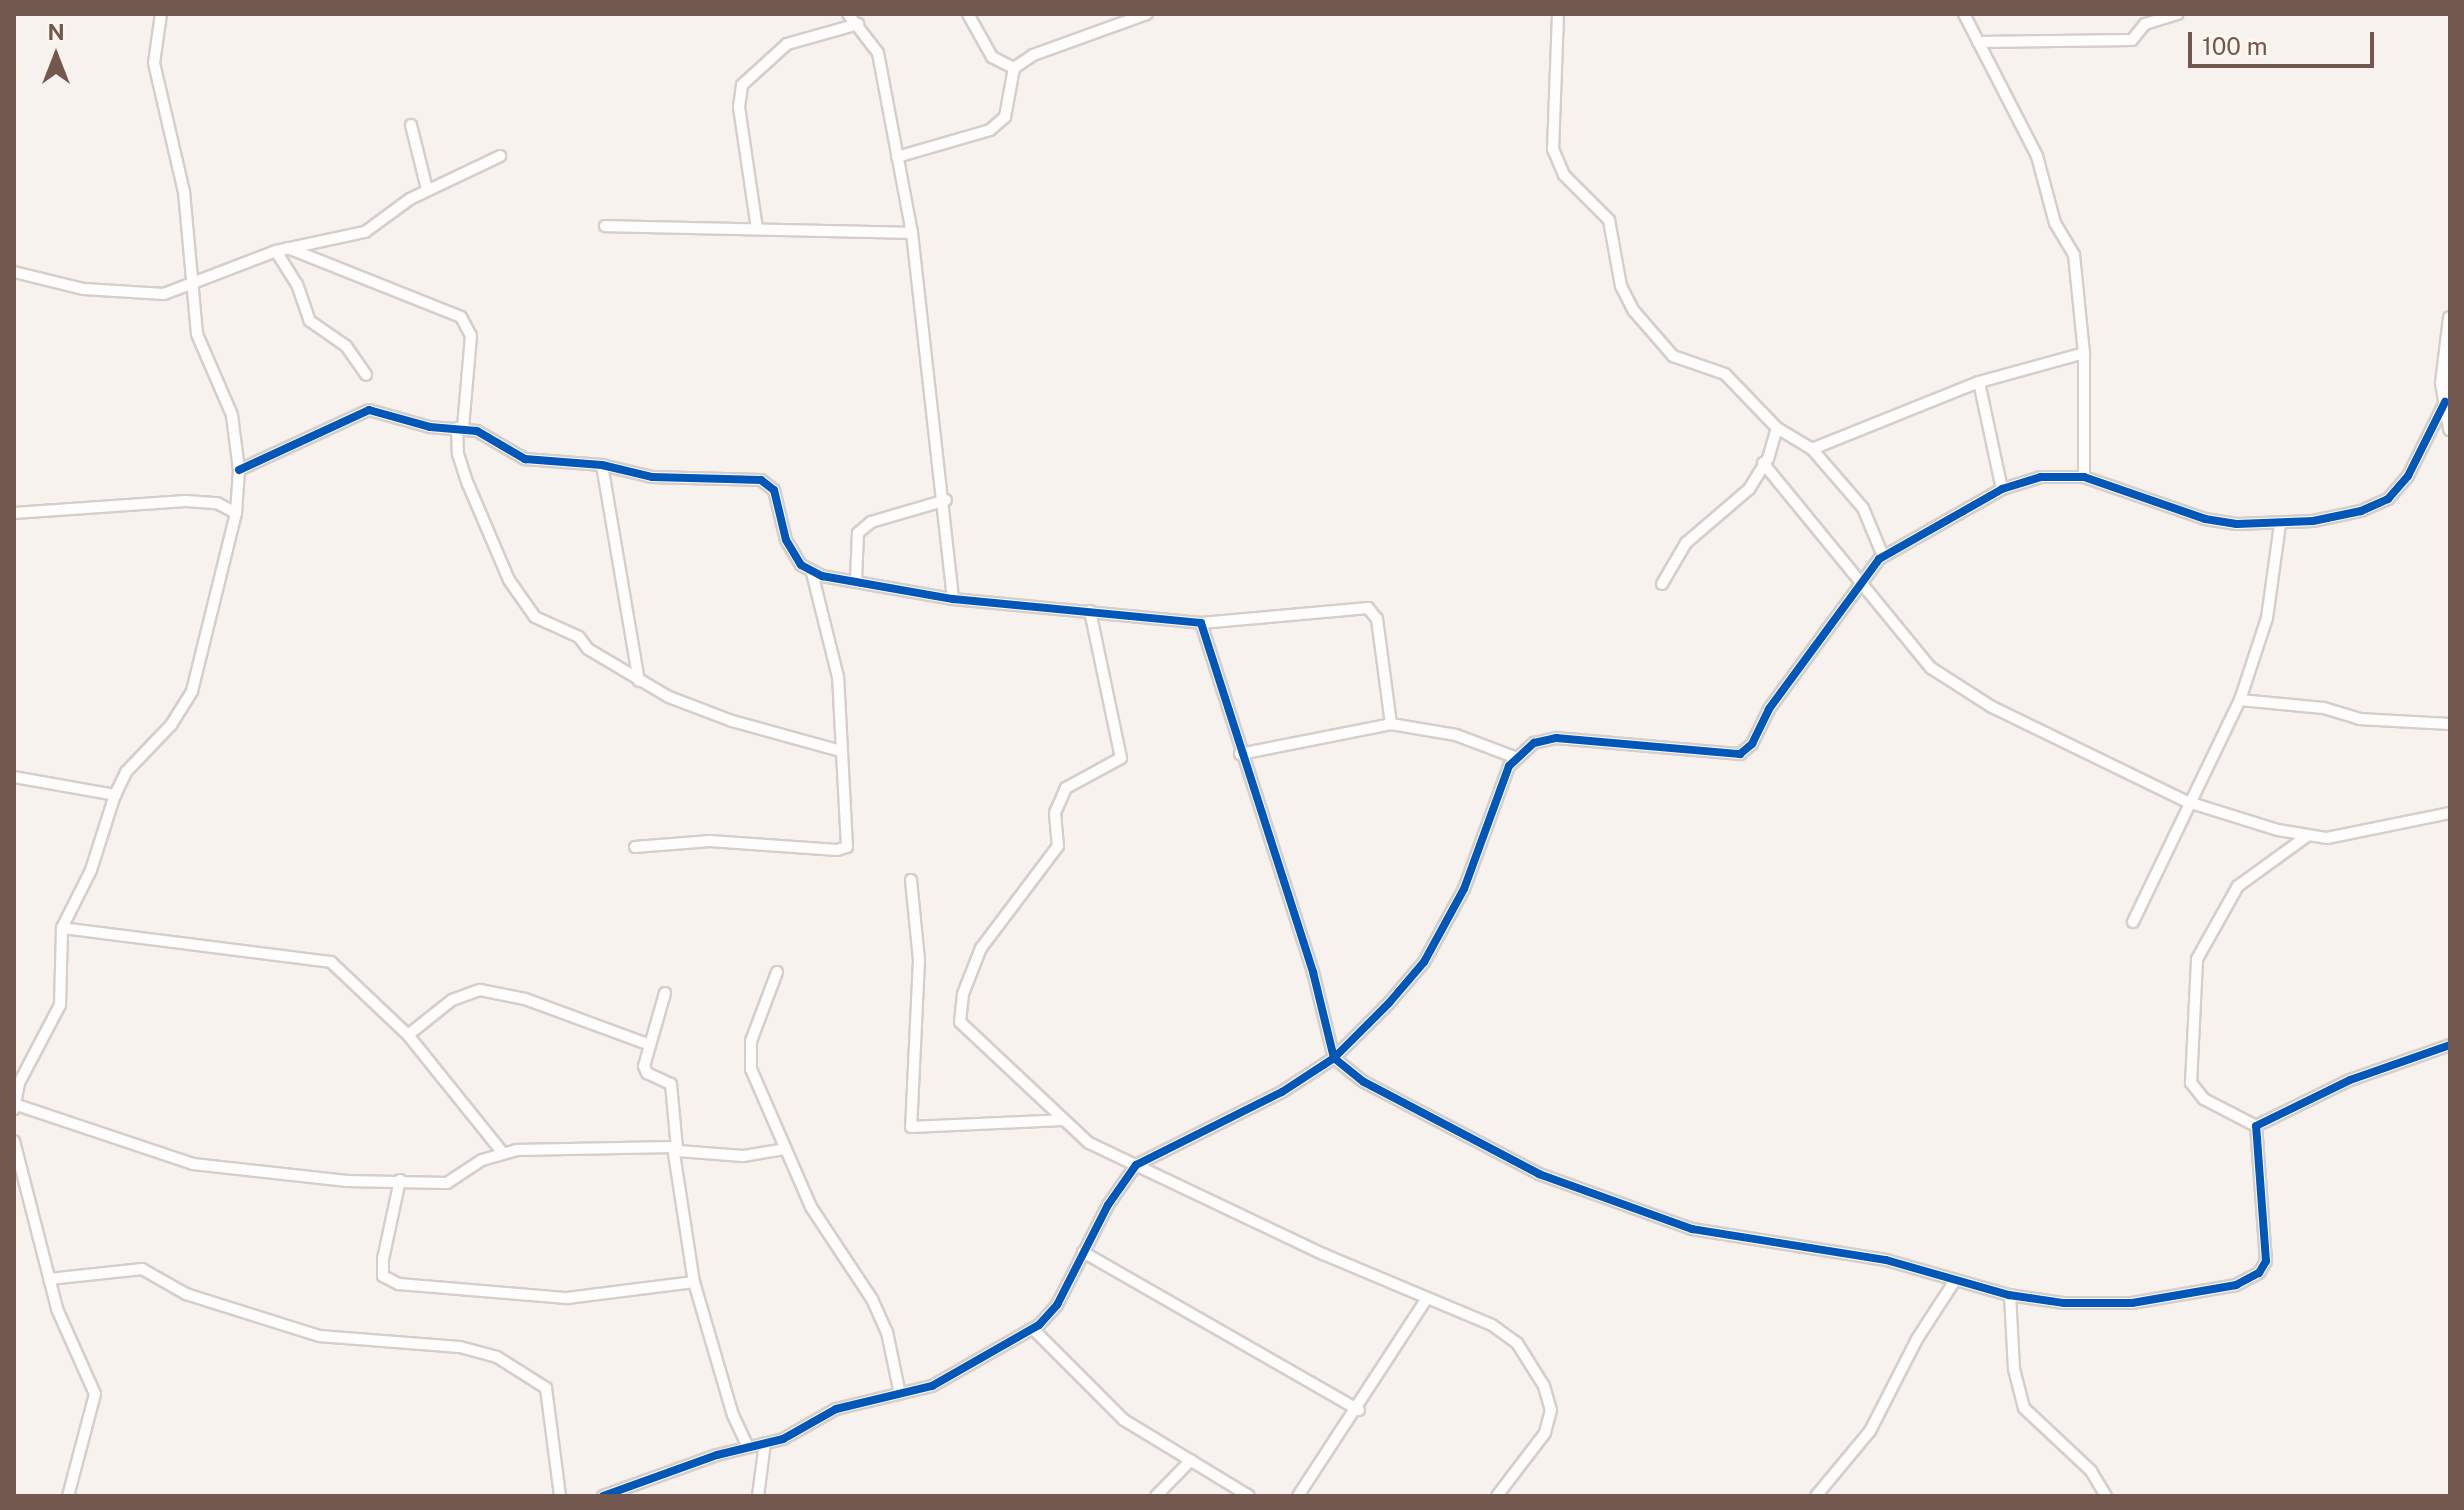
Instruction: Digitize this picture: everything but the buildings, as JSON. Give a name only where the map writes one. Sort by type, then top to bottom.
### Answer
[{"type":"street","points":[[161,14],[154,63],[184,192],[197,334],[232,415],[239,470],[236,513],[192,691],[171,725],[126,772],[115,795],[91,870],[62,928],[60,1005],[19,1083],[14,1107],[203,1166],[347,1181],[455,1182],[482,1160],[502,1152],[587,1146],[743,1156],[785,1149]]},
{"type":"street","points":[[848,14],[878,53],[912,233],[925,375],[946,500],[953,599]]},
{"type":"street","points":[[968,14],[992,57],[1014,68]]},
{"type":"street","points":[[897,157],[1001,123],[1014,68],[1033,55],[1147,14]]},
{"type":"street","points":[[1558,14],[1553,149],[1564,175],[1609,220],[1621,286],[1634,311],[1673,356],[1725,374],[1777,428],[1812,449],[1863,508],[1883,556]]},
{"type":"street","points":[[1964,14],[2037,156],[2055,223],[2074,255],[2084,353],[2084,477]]},
{"type":"street","points":[[1978,42],[2132,40],[2145,24],[2177,14]]},
{"type":"street","points":[[757,229],[742,134],[742,85],[787,44],[858,24]]},
{"type":"street","points":[[411,125],[427,189]]},
{"type":"street","points":[[14,272],[135,296],[164,294],[276,251],[365,232],[427,189],[500,156]]},
{"type":"street","points":[[605,226],[912,233]]},
{"type":"street","points":[[288,248],[461,317],[471,336],[460,428],[464,472],[504,569],[525,605],[543,624],[579,637],[588,649],[639,681],[732,721],[841,751]]},
{"type":"street","points":[[276,251],[297,284],[310,321],[342,341],[366,375]]},
{"type":"street","points":[[2450,318],[2445,402],[2450,429]]},
{"type":"street","points":[[1812,449],[1979,382],[2084,353]]},
{"type":"street","points":[[1979,382],[2002,489]]},
{"type":"street","points":[[603,1496],[747,1445],[783,1439],[836,1409],[900,1394],[957,1374],[1033,1329],[1057,1305],[1083,1252],[1136,1165],[1282,1092],[1334,1058],[1424,962],[1464,889],[1495,795],[1517,758],[1534,743],[1556,738],[1733,754],[1747,751],[1769,709],[1883,556],[2002,489],[2041,477],[2084,477],[2205,519],[2280,524],[2361,511],[2388,499],[2408,476],[2445,402]]},
{"type":"street","points":[[239,470],[330,431],[361,410],[487,434],[525,459],[602,465],[652,477],[729,477],[769,483],[786,540],[812,573],[838,677],[848,842],[843,850],[710,841],[635,847]]},
{"type":"street","points":[[1662,584],[1686,543],[1749,489],[1777,428]]},
{"type":"street","points":[[1763,463],[1931,668],[1992,707],[2188,802],[2307,836],[2371,833],[2450,813]]},
{"type":"street","points":[[602,465],[639,681]]},
{"type":"street","points":[[856,580],[858,533],[871,522],[946,500]]},
{"type":"street","points":[[14,513],[186,501],[217,503],[236,513]]},
{"type":"street","points":[[2133,922],[2188,802],[2240,700],[2267,618],[2280,524]]},
{"type":"street","points":[[812,573],[953,599],[1201,623],[1368,608],[1377,619],[1391,724]]},
{"type":"street","points":[[1090,611],[1121,758],[1066,788],[1055,813],[1058,846],[981,948],[959,1019],[1089,1143],[1426,1300],[1492,1325],[1517,1343],[1544,1386],[1551,1410],[1545,1433],[1497,1496]]},
{"type":"street","points":[[1201,623],[1240,754],[1313,972],[1334,1058],[1364,1082],[1539,1174],[1692,1229],[1886,1260],[1954,1282],[2010,1295],[2064,1303],[2132,1303],[2236,1285],[2259,1273],[2266,1261],[2256,1126]]},
{"type":"street","points":[[2240,700],[2324,708],[2359,719],[2450,724]]},
{"type":"street","points":[[1240,754],[1391,724],[1456,735],[1517,758]]},
{"type":"street","points":[[14,777],[115,795]]},
{"type":"street","points":[[2256,1126],[2204,1099],[2191,1083],[2197,959],[2238,886],[2307,836]]},
{"type":"street","points":[[911,880],[919,960],[911,1127],[1063,1120]]},
{"type":"street","points":[[62,928],[324,959],[408,1035],[502,1152]]},
{"type":"street","points":[[777,972],[748,1055],[811,1207],[872,1299],[887,1332],[900,1394]]},
{"type":"street","points":[[408,1035],[452,1000],[480,990],[525,999],[650,1045]]},
{"type":"street","points":[[665,993],[644,1070],[671,1084],[694,1282],[733,1415],[747,1445]]},
{"type":"street","points":[[2256,1126],[2350,1080],[2450,1045]]},
{"type":"street","points":[[14,1141],[16,1167],[63,1327],[95,1394],[68,1496]]},
{"type":"street","points":[[400,1180],[383,1259],[383,1276],[399,1284],[567,1298],[694,1282]]},
{"type":"street","points":[[14,1196],[22,1183]]},
{"type":"street","points":[[1083,1252],[1359,1410]]},
{"type":"street","points":[[49,1279],[142,1269],[186,1294],[334,1340],[351,1337],[460,1347],[497,1357],[546,1388],[560,1496]]},
{"type":"street","points":[[1816,1496],[1824,1492],[1870,1431],[1917,1339],[1954,1282]]},
{"type":"street","points":[[2010,1295],[2014,1369],[2024,1408],[2091,1471],[2106,1496]]},
{"type":"street","points":[[1298,1496],[1359,1410],[1426,1300]]},
{"type":"street","points":[[1033,1329],[1082,1383],[1124,1420],[1249,1496]]},
{"type":"street","points":[[758,1496],[765,1443]]},
{"type":"street","points":[[1156,1496],[1191,1460]]},
{"type":"cycle path","points":[[603,1496],[717,1455],[783,1439],[836,1409],[932,1386],[1039,1325],[1057,1305],[1108,1205],[1136,1165],[1282,1092],[1334,1058],[1389,1003],[1424,962],[1464,889],[1509,766],[1534,743],[1556,738],[1740,754],[1752,744],[1769,709],[1879,559],[2002,489],[2041,477],[2084,477],[2205,519],[2237,524],[2313,521],[2361,511],[2388,499],[2408,476],[2445,402]]},
{"type":"cycle path","points":[[239,470],[369,410],[430,427],[477,431],[525,459],[602,465],[652,477],[761,480],[774,490],[786,540],[801,565],[822,576],[953,599],[1201,623],[1313,972],[1334,1058],[1364,1082],[1539,1174],[1692,1229],[1886,1260],[2009,1295],[2064,1303],[2132,1303],[2236,1285],[2259,1273],[2266,1261],[2256,1126],[2350,1080],[2450,1045]]}]
